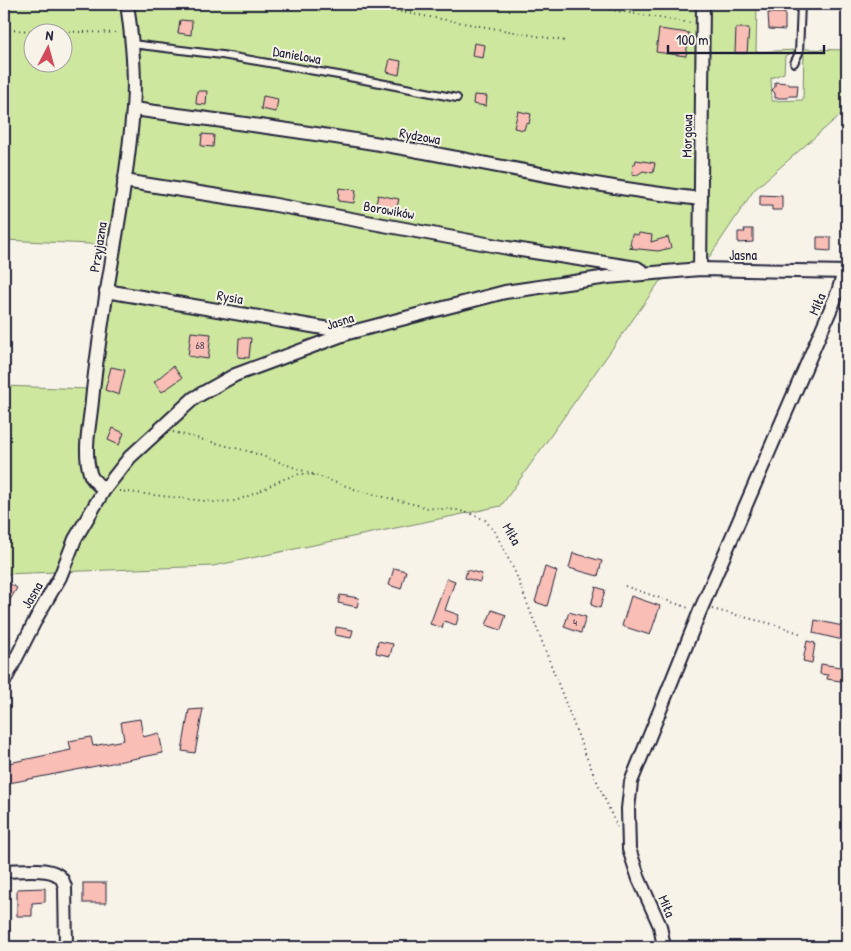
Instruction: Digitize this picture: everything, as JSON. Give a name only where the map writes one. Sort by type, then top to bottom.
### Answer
[{"type":"street","name":"Przyjazna","points":[[104,490],[90,474],[87,456],[106,291],[124,181],[133,109],[131,39],[127,4]]},
{"type":"street","name":"Morgowa","points":[[700,269],[703,4]]},
{"type":"street","name":"Rydzowa","points":[[133,109],[326,136],[402,148],[547,176],[701,198]]},
{"type":"street","name":"Borowików","points":[[124,181],[270,204],[508,248],[636,268],[647,274]]},
{"type":"street","name":"Jasna","points":[[4,682],[60,577],[75,539],[104,490],[130,457],[194,398],[235,375],[348,333],[505,292],[608,277],[700,269],[846,272]]},
{"type":"street","name":"Miła","points":[[664,947],[660,926],[639,878],[629,849],[628,809],[630,782],[846,272]]},
{"type":"street","name":"Rysia","points":[[106,291],[348,333]]},
{"type":"street","points":[[4,871],[46,870],[62,878],[65,887],[66,947]]},
{"type":"lane","points":[[794,63],[799,53],[801,4]]},
{"type":"lane","name":"Danielowa","points":[[131,39],[344,76],[457,98]]},
{"type":"path","points":[[356,4],[565,41]]},
{"type":"path","points":[[575,4],[703,25]]},
{"type":"path","points":[[4,30],[131,39]]},
{"type":"path","name":"Miła","points":[[161,429],[251,452],[360,491],[430,508],[457,510],[485,520],[503,546],[516,574],[586,756],[616,826],[629,849]]},
{"type":"path","points":[[104,490],[214,502],[234,501],[256,493],[281,480],[300,474],[319,475]]},
{"type":"path","points":[[625,586],[702,609],[776,625],[802,634]]},
{"type":"path","points":[[844,947],[845,940]]},
{"type":"green space","points":[[4,4],[757,4],[756,52],[796,50],[785,56],[784,73],[771,78],[772,101],[803,100],[804,49],[847,50],[847,109],[754,190],[706,262],[660,281],[501,506],[213,566],[4,574],[4,386],[87,389],[110,245],[4,240]]},
{"type":"building","points":[[768,13],[785,13],[785,30],[769,29]]},
{"type":"building","points":[[180,20],[192,21],[191,35],[178,33]]},
{"type":"building","points":[[736,28],[749,28],[747,53],[735,53]]},
{"type":"building","points":[[659,29],[689,33],[686,56],[656,52]]},
{"type":"building","points":[[474,43],[485,45],[483,58],[472,56]]},
{"type":"building","points":[[390,59],[401,61],[399,75],[387,72]]},
{"type":"building","points":[[775,82],[798,85],[797,96],[775,98],[775,93],[772,90],[775,87]]},
{"type":"building","points":[[197,91],[207,91],[206,105],[196,104]]},
{"type":"building","points":[[474,95],[487,96],[486,106],[473,104]]},
{"type":"building","points":[[263,96],[278,99],[276,112],[261,109]]},
{"type":"building","points":[[518,111],[531,114],[529,124],[526,123],[524,130],[514,128]]},
{"type":"building","points":[[202,134],[214,135],[213,147],[201,146]]},
{"type":"building","points":[[636,160],[655,163],[653,173],[643,171],[637,175],[632,174],[633,164],[635,164]]},
{"type":"building","points":[[339,188],[356,190],[354,203],[338,201]]},
{"type":"building","points":[[378,195],[399,199],[396,211],[375,209]]},
{"type":"building","points":[[760,195],[782,196],[782,210],[772,210],[772,206],[760,206]]},
{"type":"building","points":[[744,229],[753,229],[753,242],[738,243],[738,232],[745,232]]},
{"type":"building","points":[[639,233],[652,235],[651,242],[668,237],[671,248],[658,251],[629,248],[633,247],[630,245],[632,234],[638,235]]},
{"type":"building","points":[[817,237],[831,237],[831,251],[817,250]]},
{"type":"building","points":[[191,332],[211,334],[208,359],[188,356]]},
{"type":"building","points":[[239,338],[251,338],[249,358],[238,357]]},
{"type":"building","points":[[173,366],[182,378],[162,392],[154,382]]},
{"type":"building","points":[[111,367],[125,370],[119,395],[105,390]]},
{"type":"building","points":[[113,428],[124,433],[119,445],[108,440]]},
{"type":"building","points":[[573,553],[602,561],[598,576],[569,568]]},
{"type":"building","points":[[545,567],[557,571],[547,606],[535,602]]},
{"type":"building","points":[[394,568],[406,571],[401,589],[389,585]]},
{"type":"building","points":[[467,570],[482,574],[480,582],[465,578]]},
{"type":"building","points":[[447,578],[455,581],[445,610],[459,615],[456,625],[444,621],[442,628],[430,624]]},
{"type":"building","points":[[4,580],[17,588],[4,610]]},
{"type":"building","points":[[596,587],[605,590],[600,608],[591,605]]},
{"type":"building","points":[[340,595],[359,598],[357,607],[338,603]]},
{"type":"building","points":[[631,596],[660,606],[650,635],[622,626]]},
{"type":"building","points":[[492,610],[506,615],[501,630],[486,625]]},
{"type":"building","points":[[569,612],[586,617],[581,633],[564,627]]},
{"type":"building","points":[[815,620],[847,627],[847,641],[813,633]]},
{"type":"building","points":[[336,627],[353,630],[351,638],[335,635]]},
{"type":"building","points":[[378,641],[393,644],[390,656],[376,653]]},
{"type":"building","points":[[807,641],[815,643],[812,663],[803,661]]},
{"type":"building","points":[[821,664],[847,668],[847,682],[827,679],[828,675],[820,674]]},
{"type":"building","points":[[203,709],[195,753],[182,751],[189,710]]},
{"type":"building","points":[[140,719],[143,737],[159,733],[163,753],[4,784],[4,764],[71,750],[69,741],[91,737],[93,746],[124,740],[121,722]]},
{"type":"building","points":[[83,883],[106,883],[106,903],[83,903]]},
{"type":"building","points":[[45,888],[45,902],[32,903],[32,916],[17,916],[17,889]]},
{"type":"waterway","points":[[844,267],[847,142]]}]
